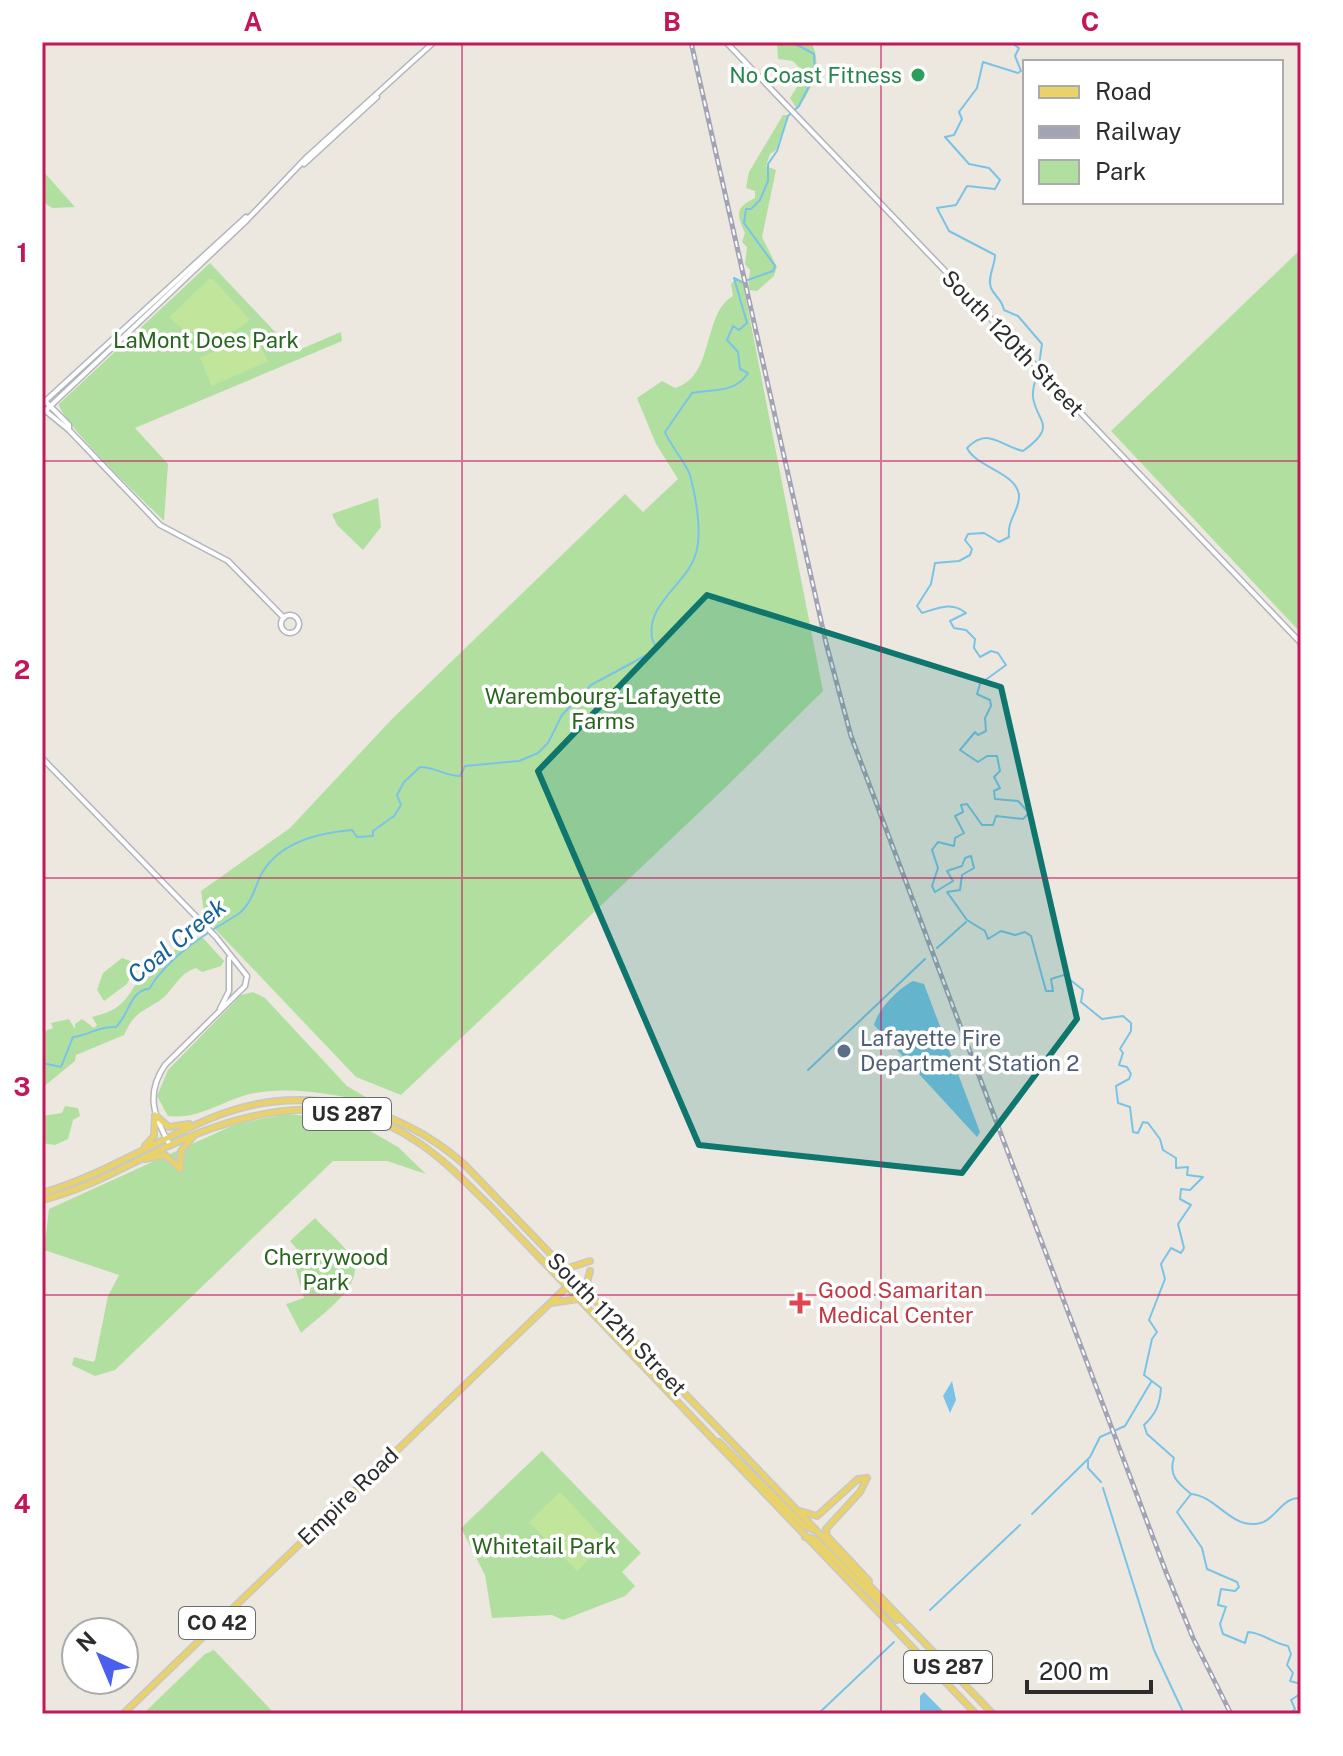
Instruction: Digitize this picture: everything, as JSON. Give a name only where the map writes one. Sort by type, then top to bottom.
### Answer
[{"type":"main road","points":[[43,407],[51,406],[248,215],[434,42]]},
{"type":"main road","name":"South 120th Street","points":[[726,42],[1301,643]]},
{"type":"main road","points":[[43,407],[190,265],[248,215]]},
{"type":"main road","points":[[51,406],[69,425],[69,430]]},
{"type":"main road","points":[[43,407],[160,525],[228,561],[284,618],[284,630],[296,631],[296,618],[284,618]]},
{"type":"main road","points":[[42,758],[216,937],[248,980],[159,1074],[153,1092],[154,1136],[135,1153]]},
{"type":"main road","points":[[217,1015],[230,985],[229,955]]},
{"type":"main road","points":[[231,972],[242,970]]},
{"type":"main road","points":[[230,985],[240,989]]},
{"type":"main road","name":"South 112th Street","points":[[168,1142],[209,1118],[257,1104],[301,1100],[343,1104],[392,1118],[453,1155],[993,1714]]},
{"type":"main road","name":"South 112th Street","points":[[168,1142],[247,1115],[293,1109],[337,1112],[390,1127],[414,1139],[454,1171],[716,1440],[976,1714]]},
{"type":"main road","points":[[155,1115],[169,1127],[177,1128],[209,1118]]},
{"type":"main road","points":[[155,1115],[168,1142]]},
{"type":"main road","points":[[129,1164],[161,1154],[180,1169],[181,1151],[198,1133]]},
{"type":"main road","name":"US 287","points":[[42,1193],[168,1142]]},
{"type":"main road","name":"US 287","points":[[42,1202],[129,1164],[168,1142]]},
{"type":"main road","points":[[565,1269],[590,1261]]},
{"type":"main road","points":[[590,1271],[587,1283],[591,1297]]},
{"type":"main road","name":"Empire Road","points":[[123,1714],[575,1279]]},
{"type":"main road","points":[[550,1303],[578,1299]]},
{"type":"main road","points":[[716,1440],[803,1525],[815,1530]]},
{"type":"main road","points":[[794,1507],[817,1516],[858,1479],[867,1478],[860,1492],[827,1526],[826,1533],[902,1621]]},
{"type":"main road","points":[[805,1537],[815,1539],[892,1616],[902,1621]]},
{"type":"highlighted area","points":[[707,595],[1001,687],[1077,1019],[962,1173],[699,1145],[538,771]]},
{"type":"green space","points":[[777,42],[811,42],[815,51],[814,77],[797,109],[790,98],[805,74],[793,61],[778,59]]},
{"type":"green space","points":[[783,115],[788,115],[776,150],[770,154],[766,166],[776,170],[762,237],[777,267],[774,276],[757,291],[748,290],[750,270],[745,264],[747,247],[742,242],[745,233],[739,212],[743,205],[755,198],[755,191],[746,188],[749,172]]},
{"type":"green space","points":[[42,170],[75,207],[52,208],[42,201]]},
{"type":"green space","points":[[1301,249],[1301,633],[1111,431]]},
{"type":"green space","name":"LaMont Does Park","points":[[210,263],[294,352],[341,332],[342,341],[135,428],[168,464],[164,521],[88,444],[59,404]]},
{"type":"green space","name":"Warembourg-Lafayette Farms","points":[[737,278],[743,284],[823,691],[401,1095],[356,1077],[217,931],[204,913],[201,891],[290,828],[392,719],[625,494],[643,512],[678,479],[656,444],[637,398],[662,381],[675,388],[688,382],[703,359],[716,316],[723,304],[733,296],[731,284]]},
{"type":"green space","points":[[209,279],[213,279],[250,320],[230,332],[209,336],[188,331],[169,317]]},
{"type":"green space","points":[[254,334],[268,361],[212,386],[200,358]]},
{"type":"green space","points":[[378,498],[381,527],[363,550],[337,525],[332,514]]},
{"type":"green space","points":[[203,938],[224,961],[221,966],[202,972],[196,968],[184,974],[164,997],[135,1018],[124,1035],[76,1055],[75,1061],[42,1088],[42,1037],[45,1031],[53,1028],[51,1023],[69,1019],[75,1029],[75,1024],[82,1019],[94,1028],[97,1025],[92,1017],[119,1006],[137,982],[143,982],[168,960],[182,939]]},
{"type":"green space","points":[[122,958],[136,963],[127,984],[104,1001],[97,990],[103,973]]},
{"type":"green space","points":[[253,992],[265,998],[347,1086],[374,1102],[312,1092],[265,1091],[190,1115],[168,1116],[157,1096],[168,1070],[241,995]]},
{"type":"green space","points":[[65,1106],[78,1108],[80,1116],[73,1120],[68,1139],[55,1145],[42,1143],[42,1116],[62,1113]]},
{"type":"green space","points":[[287,1114],[351,1120],[398,1147],[426,1174],[387,1161],[333,1161],[115,1370],[95,1376],[72,1365],[74,1357],[95,1360],[108,1296],[119,1275],[44,1250],[49,1209],[236,1124]]},
{"type":"green space","name":"Cherrywood Park","points":[[315,1218],[350,1255],[355,1266],[354,1277],[340,1298],[301,1333],[286,1304],[304,1298],[294,1263],[302,1255],[290,1241]]},
{"type":"green space","name":"Whitetail Park","points":[[542,1451],[641,1553],[622,1572],[635,1586],[625,1596],[563,1620],[552,1615],[492,1618],[485,1575],[461,1528]]},
{"type":"green space","points":[[560,1492],[607,1542],[577,1571],[529,1522]]},
{"type":"green space","points":[[214,1650],[275,1714],[143,1714],[205,1654]]},
{"type":"water","points":[[913,981],[924,984],[980,1132],[977,1137],[874,1025],[890,1000]]},
{"type":"water","points":[[952,1381],[956,1400],[950,1413],[943,1396]]},
{"type":"water","points":[[924,1692],[946,1714],[920,1714],[920,1696]]},
{"type":"waterway","name":"Coal Creek","points":[[42,1063],[61,1067],[73,1037],[116,1027],[134,998],[149,989],[177,956],[245,908],[266,867],[286,848],[311,837],[338,831],[352,830],[357,837],[373,836],[373,831],[394,816],[401,805],[397,795],[404,782],[420,767],[460,776],[465,766],[519,761],[538,753],[548,743],[562,715],[591,685],[656,650],[652,638],[655,615],[690,566],[695,556],[699,527],[690,475],[665,432],[692,393],[731,387],[748,373],[740,369],[738,352],[727,340],[733,326],[739,330],[747,323],[734,278],[742,282],[773,271],[775,266],[744,223],[746,209],[751,209],[760,200],[768,181],[768,164],[777,151],[788,116],[799,106],[815,74],[814,54],[792,42]]},
{"type":"waterway","points":[[1010,42],[1019,48],[1015,56],[1021,71],[1018,73],[983,62],[977,88],[959,112],[962,119],[954,135],[945,137],[969,164],[989,168],[1000,180],[995,189],[967,186],[956,205],[937,208],[949,231],[995,255],[991,288],[1004,310],[1018,316],[1042,344],[1039,365]]},
{"type":"waterway","points":[[1038,371],[1033,397],[1043,429],[1034,442],[1023,451],[994,439],[981,438],[967,448],[979,461],[1004,475],[1016,487],[1019,500],[1009,537],[999,542],[984,533],[968,534],[965,540],[972,549],[970,555],[959,561],[935,563],[931,584],[917,606],[922,613],[945,607],[961,609],[966,613],[950,621],[954,628],[966,630],[975,639],[974,648],[980,657],[991,651],[998,653],[1006,665],[980,684],[977,694],[990,700],[991,706],[985,718],[986,731],[978,735],[975,732],[960,750],[978,762],[987,756],[997,756],[1000,771],[994,777],[1000,788],[994,791],[995,799],[1018,801],[1029,813],[1023,819],[996,816],[993,825],[982,825],[967,804],[961,805],[963,812],[955,816],[964,833],[955,838],[954,846],[938,842],[932,850],[938,868],[932,886],[935,892],[953,881],[947,871],[962,866],[965,858],[971,856],[974,868],[962,875],[960,890],[947,892],[967,920],[985,931],[988,939],[1001,931],[1015,935],[1025,932],[1031,936],[1046,991],[1053,991],[1051,979],[1064,975],[1083,990],[1081,1002],[1102,1019],[1123,1016],[1131,1023],[1131,1031],[1120,1049],[1123,1053],[1119,1065],[1127,1067],[1131,1074],[1129,1079],[1116,1086],[1118,1103],[1130,1107],[1133,1132],[1138,1133],[1143,1122],[1148,1123],[1160,1139],[1163,1150],[1176,1158],[1176,1168],[1188,1167],[1187,1175],[1203,1177],[1190,1190],[1181,1189],[1180,1199],[1191,1205],[1178,1224],[1184,1248],[1181,1253],[1171,1248],[1161,1264],[1165,1279],[1149,1320],[1157,1332],[1152,1339],[1144,1375],[1161,1388],[1154,1413],[1144,1425],[1147,1434],[1174,1458],[1173,1474],[1191,1494],[1177,1512],[1202,1548],[1207,1569],[1237,1582],[1239,1587],[1235,1591],[1221,1589],[1218,1605],[1226,1607],[1220,1624],[1223,1634],[1245,1643],[1248,1632],[1253,1632],[1288,1646],[1291,1654],[1287,1665],[1293,1673],[1290,1681],[1301,1684],[1300,1694],[1291,1700],[1295,1709],[1290,1714]]},
{"type":"waterway","points":[[937,948],[966,922]]},
{"type":"waterway","points":[[808,1070],[925,959]]},
{"type":"waterway","points":[[864,1042],[876,1040]]},
{"type":"waterway","points":[[871,1064],[878,1060]]},
{"type":"waterway","points":[[1032,1514],[1090,1457],[1100,1437],[1125,1426],[1151,1382]]},
{"type":"waterway","points":[[1088,1460],[1088,1468],[1101,1482]]},
{"type":"waterway","points":[[1103,1488],[1154,1650],[1184,1714]]},
{"type":"waterway","points":[[1191,1494],[1207,1500],[1236,1520],[1253,1524],[1267,1520],[1288,1501],[1301,1498]]},
{"type":"waterway","points":[[930,1610],[1020,1525]]},
{"type":"waterway","points":[[818,1714],[894,1642]]},
{"type":"railway","points":[[691,42],[826,643],[851,736],[1166,1572],[1193,1638],[1231,1714]]},
{"type":"place","name":"No Coast Fitness","points":[[918,75]]},
{"type":"place","name":"Lafayette Fire Department Station 2","points":[[844,1051]]},
{"type":"place","name":"Good Samaritan Medical Center","points":[[800,1303]]}]
